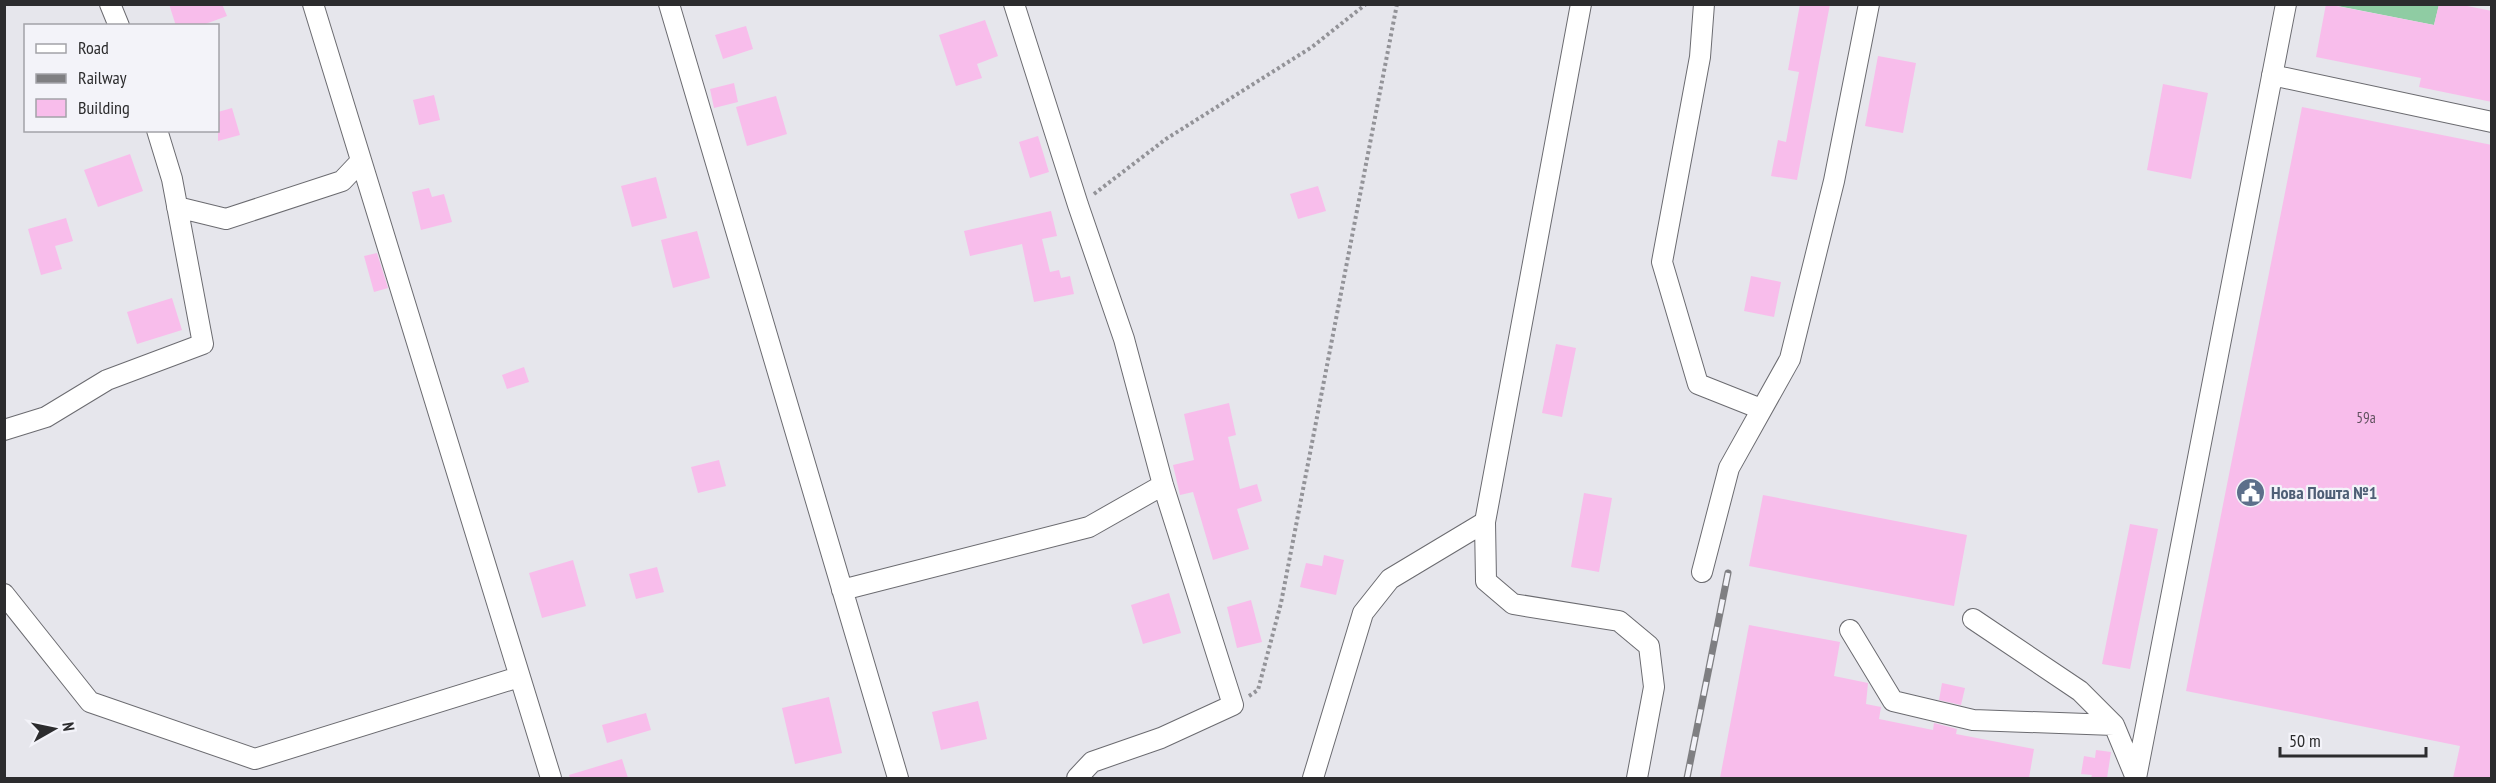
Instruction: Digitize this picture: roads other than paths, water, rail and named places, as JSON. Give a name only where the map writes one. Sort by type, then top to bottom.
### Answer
[{"type":"street","points":[[110,4],[118,24]]},
{"type":"street","points":[[313,4],[551,778]]},
{"type":"street","points":[[669,4],[898,778]]},
{"type":"street","points":[[1014,4],[1078,206],[1124,339],[1163,485],[1233,705],[1161,738],[1092,762],[1077,778]]},
{"type":"street","points":[[1581,4],[1485,522],[1486,581],[1513,604],[1618,621],[1649,646],[1654,687],[1637,778]]},
{"type":"street","points":[[1704,4],[1700,57],[1662,262],[1698,384],[1761,409]]},
{"type":"street","points":[[1702,572],[1729,468],[1790,358],[1834,181],[1869,4]]},
{"type":"street","points":[[1973,618],[2080,690],[2114,725],[2136,778],[2286,4]]},
{"type":"street","points":[[2272,75],[2492,122]]},
{"type":"street","points":[[4,430],[46,417],[107,380],[203,344],[172,179],[158,132]]},
{"type":"street","points":[[177,207],[226,219],[342,180],[360,162]]},
{"type":"street","points":[[842,590],[1089,527],[1163,485]]},
{"type":"street","points":[[1313,778],[1363,613],[1390,579],[1485,522]]},
{"type":"street","points":[[4,594],[90,702],[255,759],[519,676]]},
{"type":"street","points":[[1850,630],[1893,701],[1973,720],[2114,725]]},
{"type":"railway","points":[[1687,778],[1728,573]]},
{"type":"place","name":"Нова Пошта №1","points":[[2250,493]]}]
